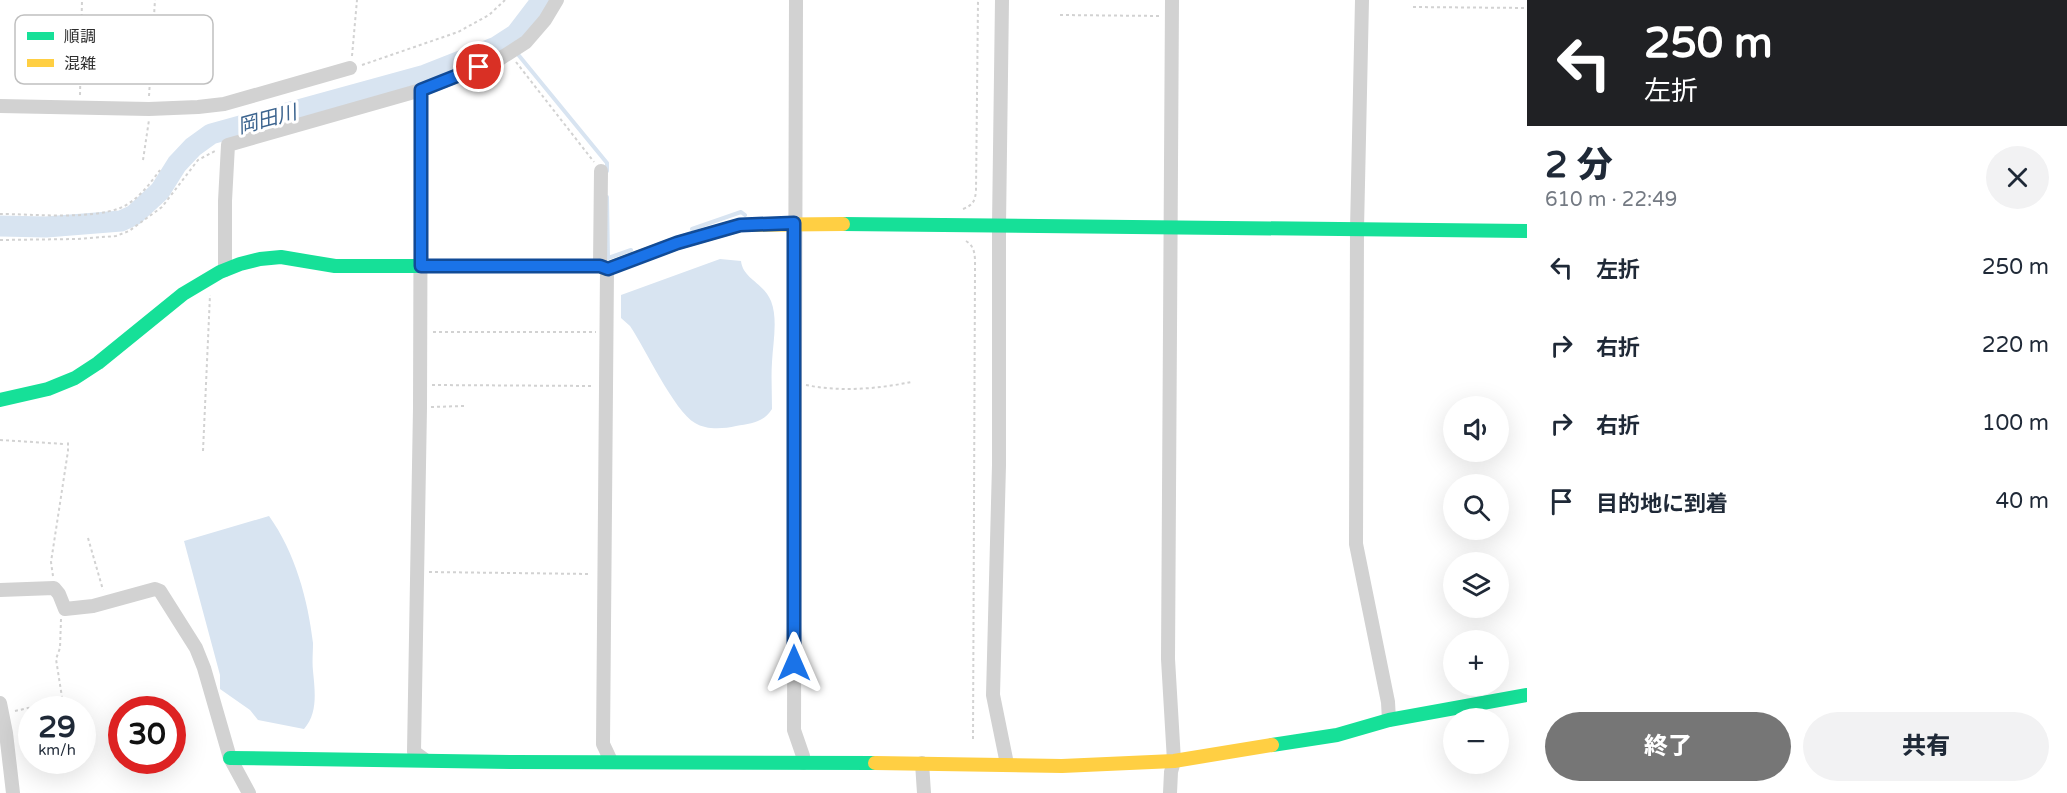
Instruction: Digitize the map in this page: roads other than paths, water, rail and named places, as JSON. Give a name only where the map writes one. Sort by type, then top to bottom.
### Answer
[{"type":"street","points":[[225,270],[228,145],[421,90],[498,60],[532,35],[557,0]]},
{"type":"street","points":[[796,0],[794,730],[803,756],[803,763]]},
{"type":"street","points":[[1002,0],[999,465],[993,695],[1007,764]]},
{"type":"street","points":[[1170,793],[1174,761],[1168,659],[1172,0]]},
{"type":"street","points":[[1362,0],[1356,544],[1388,702],[1389,720]]},
{"type":"street","points":[[0,106],[149,109],[198,107],[224,104],[350,68]]},
{"type":"street","points":[[421,90],[420,408],[414,752],[425,760]]},
{"type":"street","points":[[601,171],[608,332],[603,744],[611,761]]},
{"type":"street","points":[[0,400],[73,380],[89,370],[154,315],[208,279],[225,270],[261,258],[283,257],[335,266],[604,267],[740,225],[794,223],[1527,231]]},
{"type":"street","points":[[0,590],[54,588],[59,594],[64,609],[105,603],[155,589],[160,591],[196,648],[230,758],[249,793]]},
{"type":"street","points":[[230,758],[1062,766],[1174,761],[1337,735],[1389,720],[1527,695]]},
{"type":"street","points":[[1,709],[13,793]]},
{"type":"street","points":[[922,764],[924,793]]},
{"type":"waterway","name":"岡田川","points":[[0,226],[46,227],[121,221],[134,215],[160,191],[177,164],[193,147],[211,134],[425,75],[496,47],[516,34],[542,0]]},
{"type":"waterway","name":"岡田川","points":[[508,39],[512,46]]},
{"type":"waterway","points":[[516,52],[607,163],[607,171]]},
{"type":"waterway","points":[[607,197],[608,258],[631,250]]},
{"type":"waterway","points":[[692,229],[741,212],[745,215]]}]
